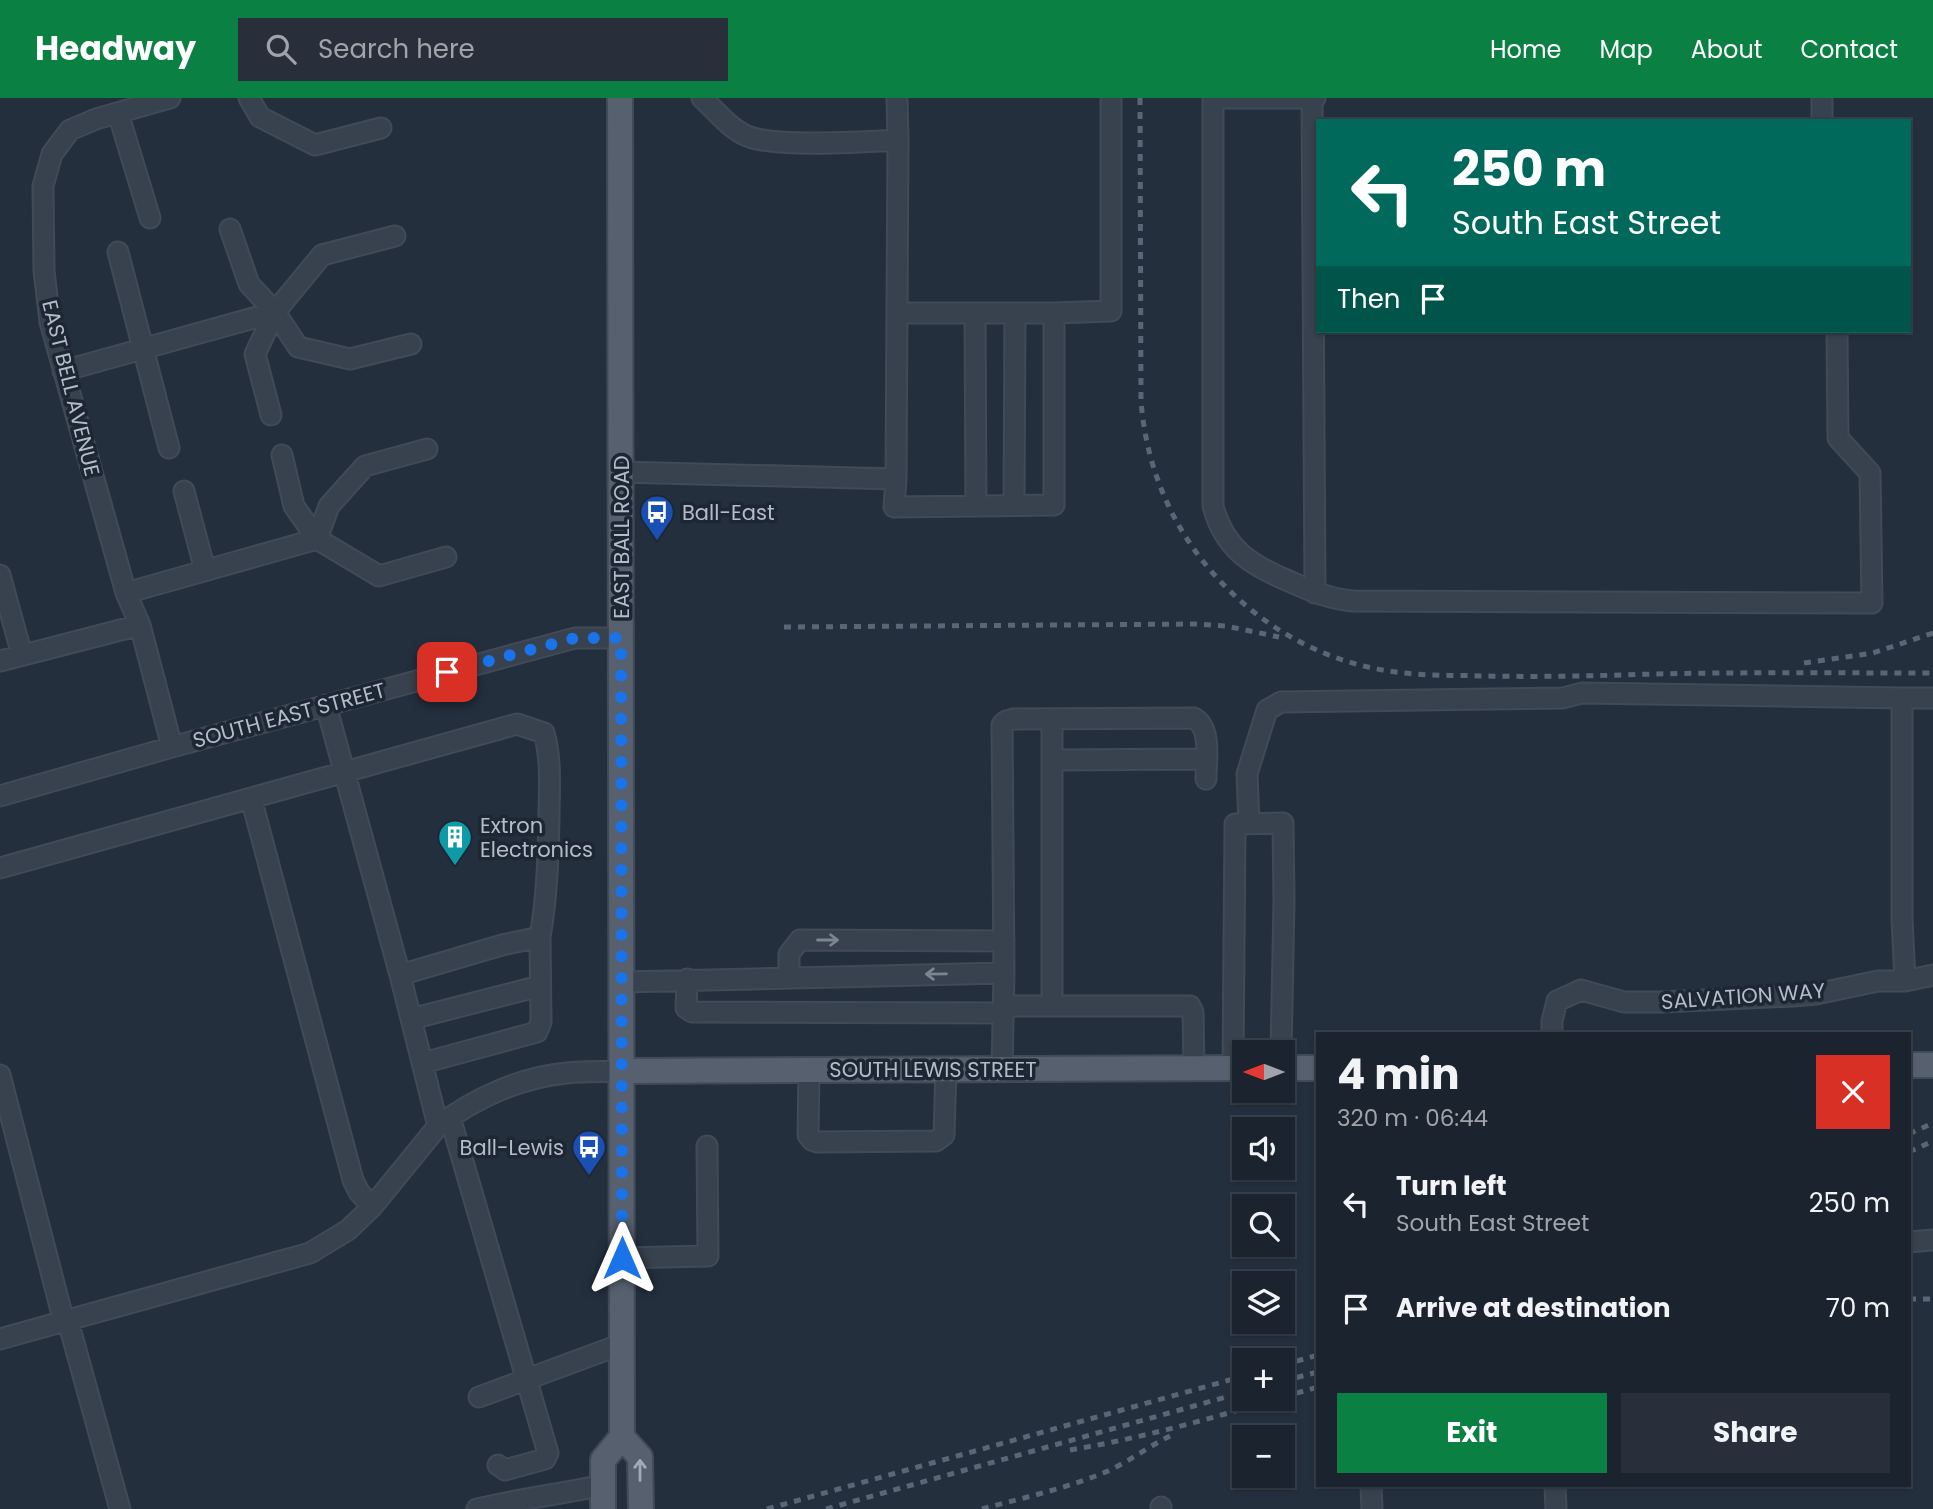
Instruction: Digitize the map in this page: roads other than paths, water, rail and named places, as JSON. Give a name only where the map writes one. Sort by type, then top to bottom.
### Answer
[{"type":"main road","name":"EAST BALL ROAD","points":[[620,98],[622,1437]]},
{"type":"main road","points":[[1911,1065],[1933,1065]]},
{"type":"main road","name":"SOUTH LEWIS STREET","points":[[622,1072],[1232,1068]]},
{"type":"main road","points":[[1295,1068],[1316,1068]]},
{"type":"main road","points":[[603,1497],[603,1460],[622,1437],[640,1457],[641,1509]]},
{"type":"street","name":"EAST BELL AVENUE","points":[[170,98],[96,119],[70,130],[52,154],[43,186],[44,271],[50,322],[172,747]]},
{"type":"street","points":[[249,98],[260,117],[315,145],[381,128]]},
{"type":"street","points":[[702,98],[730,125],[748,136],[783,142],[898,140]]},
{"type":"street","points":[[897,98],[894,506],[1054,505],[1054,313]]},
{"type":"street","points":[[897,313],[1111,311],[1111,98]]},
{"type":"street","points":[[1315,593],[1313,98],[1213,99],[1213,506],[1218,525],[1230,544],[1245,558],[1262,570],[1315,593],[1353,601],[1872,603],[1870,473],[1838,438],[1837,333]]},
{"type":"street","points":[[1822,98],[1822,119]]},
{"type":"street","points":[[118,113],[150,218]]},
{"type":"street","points":[[230,229],[249,285],[275,312],[298,347],[350,359],[411,344]]},
{"type":"street","points":[[271,415],[255,354],[275,312],[322,255],[395,236]]},
{"type":"street","points":[[118,252],[169,448]]},
{"type":"street","points":[[63,371],[275,312]]},
{"type":"street","points":[[975,313],[975,506]]},
{"type":"street","points":[[1014,505],[1015,313]]},
{"type":"street","points":[[317,539],[329,506],[365,466],[427,449]]},
{"type":"street","points":[[282,455],[294,506],[317,539],[379,576],[446,557]]},
{"type":"street","points":[[621,472],[896,479]]},
{"type":"street","points":[[184,491],[205,570]]},
{"type":"street","points":[[126,593],[317,539]]},
{"type":"street","points":[[0,575],[22,655]]},
{"type":"street","points":[[0,661],[139,625]]},
{"type":"street","name":"SOUTH EAST STREET","points":[[0,796],[575,638],[621,638]]},
{"type":"street","points":[[1249,823],[1247,774],[1267,710],[1281,702],[1563,698],[1582,693],[1933,698]]},
{"type":"street","points":[[1902,698],[1902,919],[1906,981],[1933,975]]},
{"type":"street","points":[[326,705],[423,1063],[444,1121],[548,1453],[547,1457],[505,1470],[498,1465]]},
{"type":"street","points":[[1002,1069],[1002,725],[1013,719],[1194,718],[1205,733],[1206,769],[1052,760]]},
{"type":"street","points":[[1052,719],[1052,1005]]},
{"type":"street","points":[[0,868],[517,724],[544,733],[550,753],[550,775],[547,901],[540,937],[541,1022],[537,1032],[423,1063]]},
{"type":"street","points":[[251,798],[353,1180],[372,1207]]},
{"type":"street","points":[[1238,1040],[1235,824],[1283,823],[1281,1040]]},
{"type":"street","points":[[400,975],[502,945],[540,937]]},
{"type":"street","points":[[789,977],[789,954],[800,940],[1004,941]]},
{"type":"street","points":[[622,982],[1004,973]]},
{"type":"street","points":[[687,979],[687,1007],[692,1013],[1003,1009],[1052,1005],[1190,1006],[1193,1012],[1194,1068]]},
{"type":"street","name":"SALVATION WAY","points":[[1552,1032],[1557,1000],[1581,989],[1624,1002],[1662,1002],[1793,996],[1878,981],[1906,981]]},
{"type":"street","points":[[411,1019],[540,986]]},
{"type":"street","points":[[809,1069],[808,1135],[817,1142],[941,1139],[944,1135],[946,1069]]},
{"type":"street","points":[[0,1339],[310,1253],[348,1230],[372,1207],[444,1121],[493,1094],[541,1077],[569,1073],[622,1072]]},
{"type":"street","points":[[0,1075],[66,1322],[120,1509]]},
{"type":"street","points":[[622,1258],[708,1256],[707,1146]]},
{"type":"street","points":[[1911,1242],[1933,1240]]},
{"type":"street","points":[[479,1397],[622,1344]]},
{"type":"street","points":[[1371,1487],[1372,1509]]},
{"type":"street","points":[[1555,1487],[1556,1509]]},
{"type":"street","points":[[477,1509],[523,1498],[560,1495],[603,1497]]},
{"type":"railway","points":[[1140,98],[1141,400],[1147,443],[1168,504],[1189,542],[1223,584],[1270,624],[1296,640],[1353,663],[1423,675],[1933,673]]},
{"type":"railway","points":[[784,627],[1195,624],[1226,626],[1279,637]]},
{"type":"railway","points":[[1804,663],[1873,653],[1933,633]]},
{"type":"railway","points":[[1911,1133],[1933,1123]]},
{"type":"railway","points":[[1911,1151],[1933,1141]]},
{"type":"railway","points":[[1911,1299],[1933,1299]]},
{"type":"railway","points":[[1295,1362],[1316,1356]]},
{"type":"railway","points":[[1295,1378],[1316,1373]]},
{"type":"railway","points":[[767,1509],[1232,1379]]},
{"type":"railway","points":[[1295,1394],[1316,1388]]},
{"type":"railway","points":[[826,1509],[1232,1395]]},
{"type":"railway","points":[[1070,1450],[1123,1440],[1234,1411]]},
{"type":"railway","points":[[982,1509],[1088,1479],[1120,1465],[1170,1436]]},
{"type":"place","name":"Ball-East","points":[[657,542]]},
{"type":"place","name":"Extron Electronics","points":[[455,867]]},
{"type":"place","name":"Ball-Lewis","points":[[589,1177]]}]
